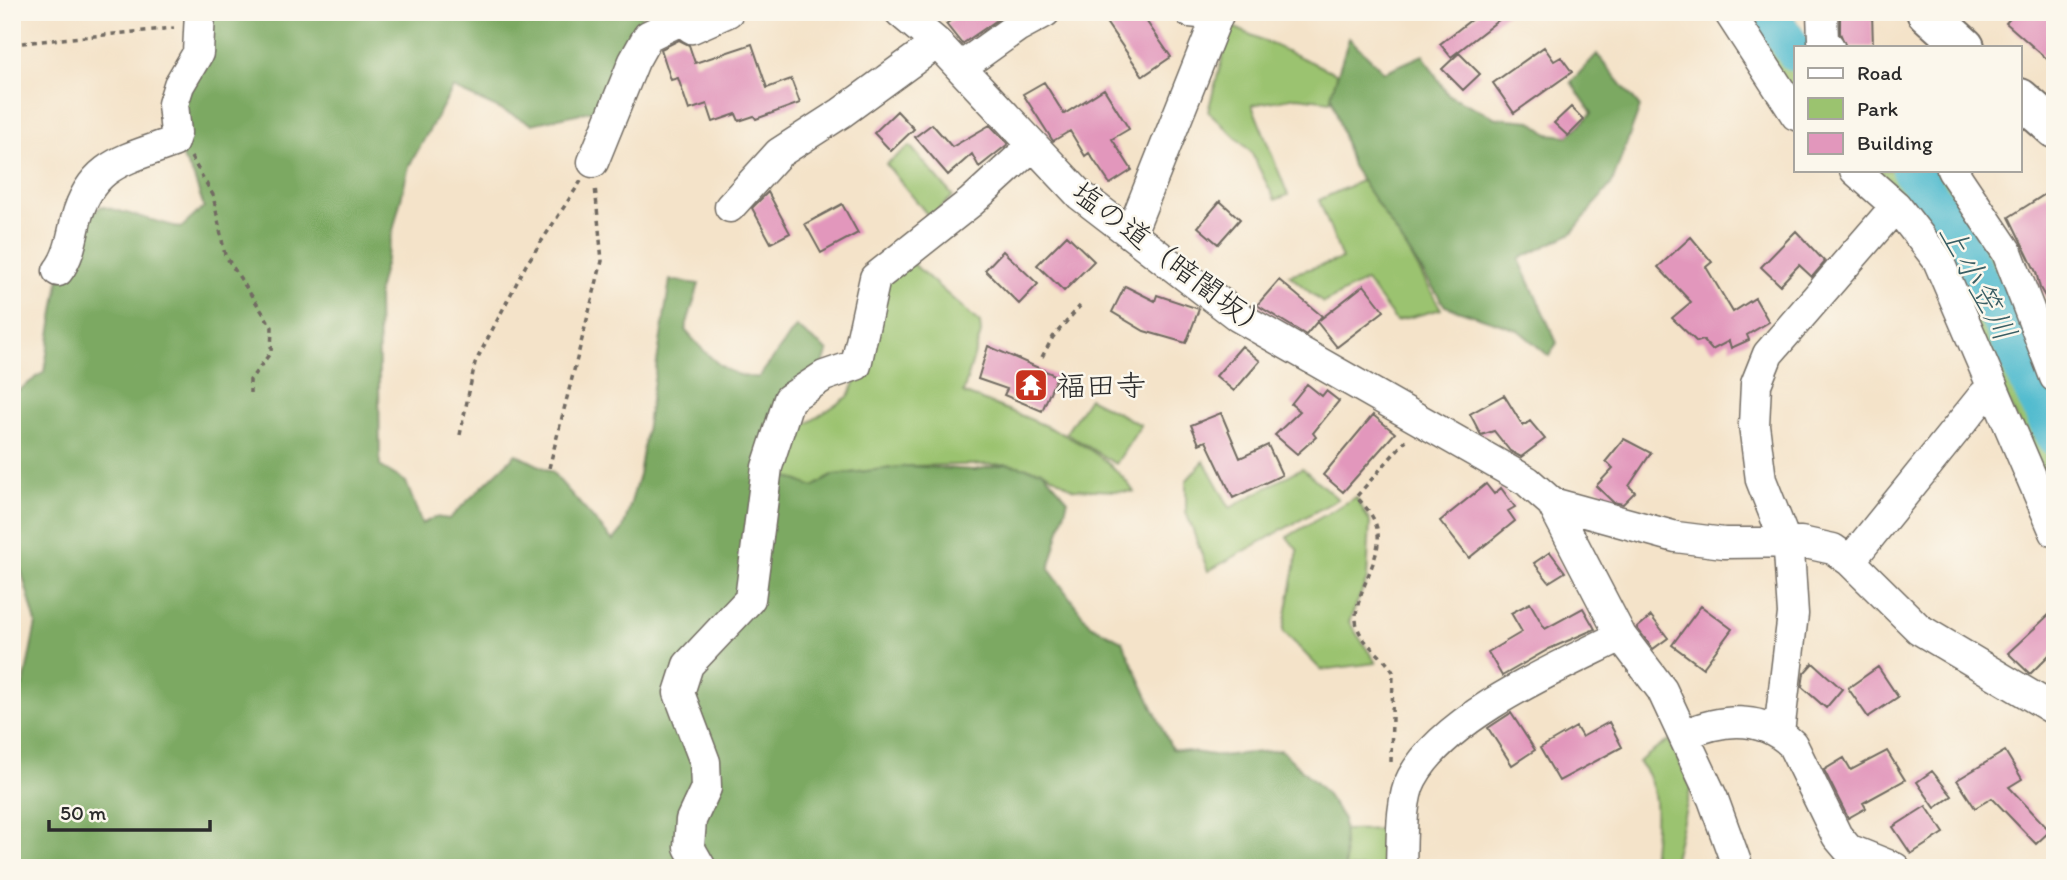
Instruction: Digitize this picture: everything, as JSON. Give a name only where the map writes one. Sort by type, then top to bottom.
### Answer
[{"type":"main road","points":[[1926,12],[1964,46]]},
{"type":"main road","points":[[2022,100],[2055,130]]},
{"type":"street","points":[[593,162],[634,61],[648,36],[680,16],[692,28],[729,12]]},
{"type":"street","name":"塩の道（暗闇坂）","points":[[900,12],[961,66],[1080,195],[1239,317],[1527,481],[1552,503]]},
{"type":"street","points":[[961,66],[1017,27],[1045,12]]},
{"type":"street","points":[[1729,12],[1794,112]]},
{"type":"street","points":[[1822,12],[1823,40],[1828,46]]},
{"type":"street","points":[[1131,233],[1209,13]]},
{"type":"street","points":[[58,271],[66,261],[86,189],[104,171],[120,162],[173,142],[176,133],[173,104],[198,53],[200,19]]},
{"type":"street","points":[[730,207],[756,175],[779,153],[841,113],[937,43]]},
{"type":"street","points":[[701,868],[690,847],[691,820],[706,788],[705,762],[679,693],[688,665],[750,599],[767,467],[789,399],[824,376],[856,365],[875,278],[971,202],[1032,146]]},
{"type":"street","points":[[1858,172],[1896,206],[1938,260],[2055,532]]},
{"type":"street","points":[[1953,172],[2007,252],[2055,377]]},
{"type":"street","points":[[1779,732],[1793,614],[1790,551],[1761,480],[1754,425],[1756,384],[1768,354],[1896,206]]},
{"type":"street","points":[[1850,561],[1983,396],[1993,392]]},
{"type":"street","points":[[1552,503],[1676,537],[1724,543],[1817,544],[1850,561],[1919,629],[2055,710]]},
{"type":"street","points":[[1552,503],[1621,636],[1662,690],[1713,799],[1738,868]]},
{"type":"street","points":[[1401,868],[1411,779],[1433,751],[1500,697],[1621,636]]},
{"type":"street","points":[[1684,735],[1704,726],[1732,721],[1756,723],[1779,732],[1792,744],[1837,836],[1848,849],[1895,868]]},
{"type":"path","points":[[12,44],[200,19]]},
{"type":"path","points":[[176,133],[213,195],[225,255],[272,327],[271,352],[250,380],[250,393]]},
{"type":"path","points":[[460,435],[475,363],[526,265],[593,162]]},
{"type":"path","points":[[550,468],[602,261],[593,162]]},
{"type":"path","points":[[1042,357],[1053,337],[1080,306]]},
{"type":"path","points":[[1407,799],[1393,775],[1391,757],[1393,672],[1387,660],[1366,644],[1357,625],[1356,611],[1377,549],[1380,531],[1373,513],[1356,497],[1421,422]]},
{"type":"green space","points":[[197,12],[638,12],[649,26],[613,106],[532,124],[453,88],[409,166],[378,292],[380,466],[406,482],[422,524],[435,517],[449,519],[516,454],[552,472],[613,541],[623,529],[639,475],[670,280],[699,284],[685,330],[726,369],[747,377],[759,377],[796,327],[828,351],[816,382],[780,427],[783,475],[813,487],[834,475],[908,466],[974,470],[1007,464],[1043,471],[1068,500],[1049,569],[1090,625],[1122,641],[1172,749],[1220,756],[1281,750],[1324,791],[1343,819],[1345,868],[12,868],[12,691],[24,684],[36,623],[20,566],[12,564],[12,395],[44,372],[60,275],[80,226],[101,206],[181,228],[204,207],[193,175],[173,142]]},
{"type":"green space","points":[[1719,12],[1790,12],[1812,46],[1794,46],[1794,100]]},
{"type":"green space","points":[[1231,26],[1338,74],[1330,101],[1297,97],[1252,105],[1288,195],[1275,200],[1251,152],[1208,111]]},
{"type":"green space","points":[[1349,38],[1384,72],[1423,55],[1448,95],[1496,118],[1531,121],[1548,134],[1568,136],[1592,113],[1571,82],[1597,54],[1640,107],[1612,183],[1572,233],[1519,259],[1557,343],[1549,356],[1518,330],[1445,306],[1352,166],[1331,95]]},
{"type":"green space","points":[[910,146],[953,196],[930,218],[886,164]]},
{"type":"green space","points":[[1862,172],[1951,172],[1979,206],[2055,397],[2055,496],[1938,260]]},
{"type":"green space","points":[[1367,178],[1441,309],[1396,321],[1366,281],[1323,303],[1289,275],[1342,259],[1319,200]]},
{"type":"green space","points":[[911,262],[980,323],[981,333],[963,393],[1033,420],[1080,444],[1120,474],[1134,492],[1074,489],[1043,471],[1006,464],[908,466],[834,475],[813,487],[783,475],[780,437],[789,399],[796,431],[849,396],[860,372],[886,278]]},
{"type":"green space","points":[[1089,398],[1141,425],[1116,464],[1066,433]]},
{"type":"green space","points":[[1204,461],[1230,508],[1302,468],[1338,499],[1208,571],[1186,512],[1186,481]]},
{"type":"green space","points":[[1356,497],[1370,522],[1367,579],[1349,622],[1376,663],[1321,670],[1283,631],[1298,551],[1287,537]]},
{"type":"green space","points":[[1669,740],[1691,786],[1672,868],[1652,868],[1655,798],[1652,785],[1638,762]]},
{"type":"green space","points":[[1403,829],[1399,868],[1345,868],[1343,830]]},
{"type":"building","points":[[962,12],[995,12],[1000,18],[962,44],[946,24]]},
{"type":"building","points":[[1099,12],[1140,12],[1171,57],[1143,76]]},
{"type":"building","points":[[1481,12],[1509,12],[1451,57],[1440,44]]},
{"type":"building","points":[[1872,12],[1873,46],[1846,46],[1840,33],[1840,13]]},
{"type":"building","points":[[2016,12],[2055,12],[2055,66],[2006,23]]},
{"type":"building","points":[[679,40],[689,45],[695,63],[752,44],[767,88],[791,79],[800,103],[756,119],[754,116],[739,121],[736,114],[713,122],[707,104],[689,110],[678,78],[671,80],[661,49]]},
{"type":"building","points":[[1544,47],[1554,61],[1561,57],[1572,72],[1514,113],[1493,83]]},
{"type":"building","points":[[1459,53],[1480,74],[1463,90],[1442,69]]},
{"type":"building","points":[[1044,82],[1064,114],[1104,89],[1129,129],[1112,139],[1132,170],[1110,184],[1089,153],[1085,156],[1070,131],[1053,141],[1023,94]]},
{"type":"building","points":[[1571,107],[1584,120],[1568,136],[1554,123]]},
{"type":"building","points":[[897,111],[914,129],[891,151],[874,133]]},
{"type":"building","points":[[932,124],[952,147],[990,125],[1008,144],[979,167],[972,154],[948,175],[915,137]]},
{"type":"building","points":[[768,192],[790,233],[771,243],[752,208]]},
{"type":"building","points":[[2047,193],[2055,208],[2055,313],[2040,288],[2036,272],[2009,217]]},
{"type":"building","points":[[1220,201],[1240,219],[1218,244],[1198,227]]},
{"type":"building","points":[[842,204],[858,233],[821,253],[805,224]]},
{"type":"building","points":[[1796,231],[1825,262],[1812,277],[1799,265],[1780,285],[1761,267]]},
{"type":"building","points":[[1067,235],[1094,261],[1064,291],[1037,265]]},
{"type":"building","points":[[1691,237],[1712,262],[1706,267],[1733,312],[1755,298],[1769,322],[1747,335],[1749,340],[1731,348],[1729,341],[1712,350],[1703,340],[1697,342],[1672,318],[1691,302],[1658,267]]},
{"type":"building","points":[[1003,251],[1038,284],[1019,304],[985,270]]},
{"type":"building","points":[[1279,280],[1322,316],[1306,335],[1257,305]]},
{"type":"building","points":[[1364,285],[1384,311],[1337,347],[1317,322]]},
{"type":"building","points":[[1125,286],[1155,301],[1157,295],[1199,309],[1186,343],[1144,331],[1112,312]]},
{"type":"building","name":"福田寺","points":[[988,346],[1057,376],[1042,411],[1004,395],[1007,389],[978,379]]},
{"type":"building","points":[[1242,346],[1260,361],[1234,391],[1216,376]]},
{"type":"building","points":[[1307,384],[1322,396],[1326,391],[1339,401],[1313,433],[1316,437],[1297,454],[1275,435],[1300,411],[1291,404]]},
{"type":"building","points":[[1504,395],[1523,426],[1530,421],[1545,439],[1521,457],[1510,451],[1494,431],[1481,435],[1470,414]]},
{"type":"building","points":[[1221,413],[1240,458],[1268,445],[1282,475],[1233,498],[1206,441],[1199,444],[1191,425]]},
{"type":"building","points":[[1373,415],[1395,433],[1343,492],[1323,475]]},
{"type":"building","points":[[1624,439],[1651,453],[1629,486],[1635,492],[1623,504],[1613,502],[1596,486],[1613,468],[1606,461]]},
{"type":"building","points":[[1486,484],[1494,494],[1501,488],[1515,507],[1508,511],[1515,521],[1469,558],[1440,521]]},
{"type":"building","points":[[1550,552],[1565,572],[1549,582],[1534,563]]},
{"type":"building","points":[[1530,603],[1545,629],[1583,608],[1595,629],[1549,649],[1502,676],[1488,652],[1522,632],[1511,613]]},
{"type":"building","points":[[1701,606],[1732,629],[1703,668],[1672,645]]},
{"type":"building","points":[[2055,609],[2055,649],[2030,674],[2008,653]]},
{"type":"building","points":[[1651,616],[1668,638],[1653,649],[1637,628]]},
{"type":"building","points":[[1813,663],[1842,689],[1826,708],[1802,687],[1804,673]]},
{"type":"building","points":[[1878,667],[1898,697],[1868,717],[1848,688]]},
{"type":"building","points":[[1511,713],[1535,750],[1512,765],[1488,728]]},
{"type":"building","points":[[1609,722],[1622,747],[1559,781],[1540,748],[1576,727],[1582,737]]},
{"type":"building","points":[[1887,751],[1905,780],[1863,803],[1866,808],[1848,818],[1824,770],[1844,758],[1851,770]]},
{"type":"building","points":[[2005,751],[2022,779],[2009,787],[2050,831],[2036,844],[1992,798],[1975,808],[1957,780]]},
{"type":"building","points":[[1932,771],[1952,796],[1935,808],[1917,782]]},
{"type":"building","points":[[1926,806],[1944,833],[1911,854],[1893,827]]},
{"type":"waterway","name":"上小笠川","points":[[1767,12],[1794,50]]},
{"type":"waterway","name":"上小笠川","points":[[1912,172],[1944,215],[1991,301],[2055,438]]},
{"type":"place","name":"福田寺","points":[[1031,385]]}]
